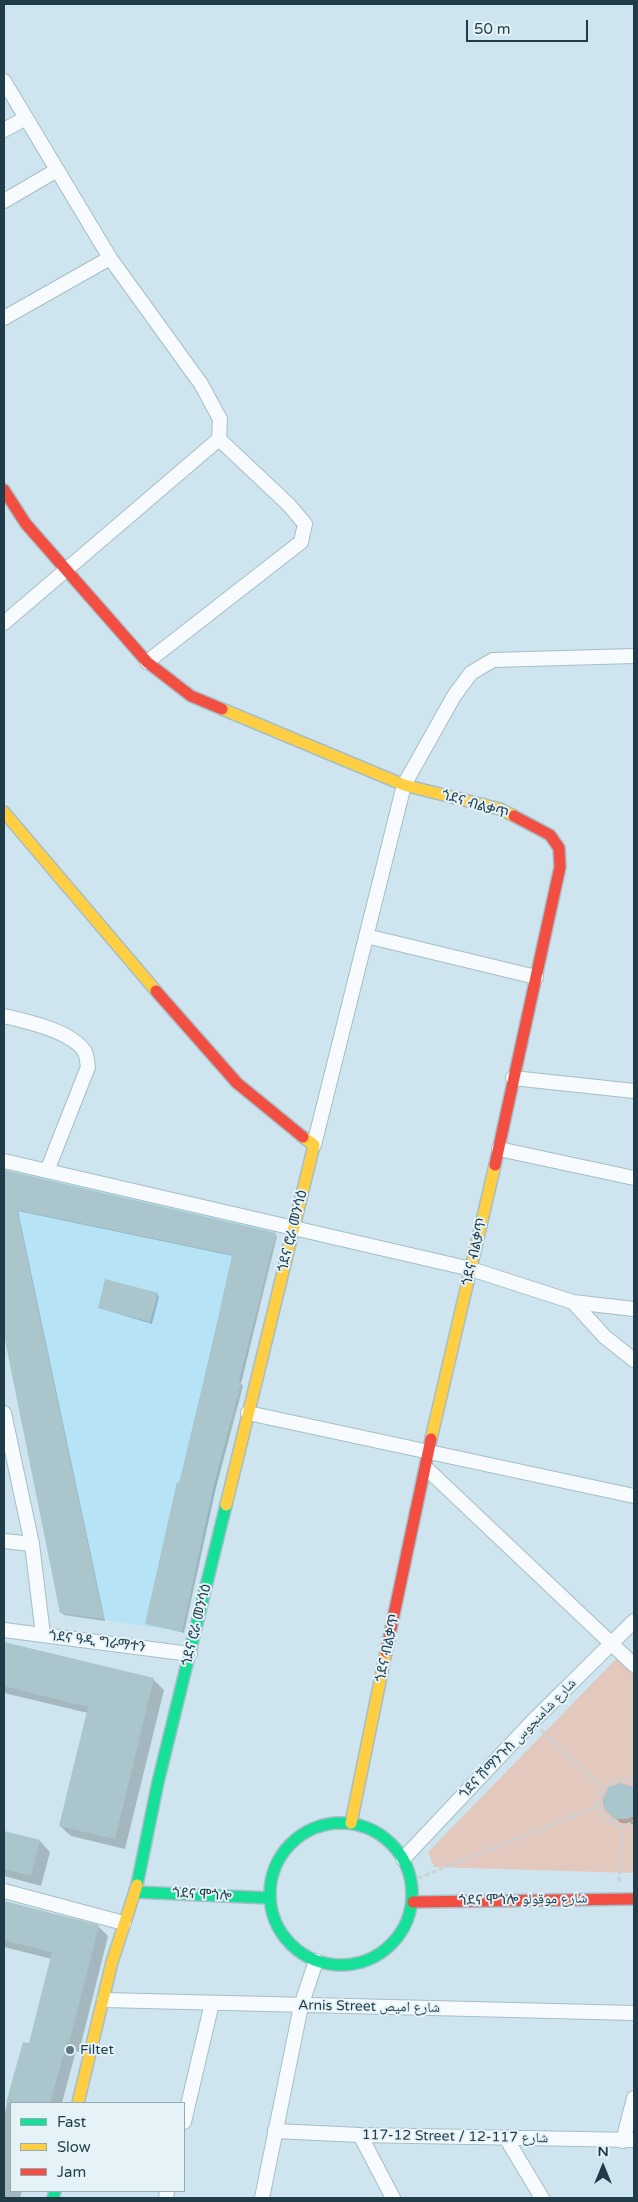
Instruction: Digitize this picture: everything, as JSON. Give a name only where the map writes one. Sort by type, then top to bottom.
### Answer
[{"type":"street","points":[[4,81],[110,258],[201,384],[220,419],[219,439],[4,623]]},
{"type":"street","points":[[4,130],[26,118]]},
{"type":"street","points":[[4,202],[56,170]]},
{"type":"street","points":[[4,318],[110,258]]},
{"type":"street","points":[[147,662],[301,542],[304,533],[305,524],[289,505],[219,439]]},
{"type":"street","name":"ጎደና ብልቃጥ","points":[[4,490],[26,524],[147,662],[191,696],[404,785],[500,810],[550,835],[559,848],[560,867],[499,1149],[428,1452],[351,1823]]},
{"type":"street","points":[[4,812],[190,1031],[237,1083],[274,1116],[314,1145],[404,785],[454,696],[471,674],[493,660],[634,656]]},
{"type":"street","points":[[366,936],[536,977]]},
{"type":"street","points":[[4,1016],[56,1031],[76,1042],[86,1053],[88,1067],[47,1171]]},
{"type":"street","points":[[513,1078],[634,1091]]},
{"type":"street","name":"ጎደና ሮራ መንሳዕ","points":[[78,2102],[112,1962],[135,1892],[158,1782],[314,1145]]},
{"type":"street","points":[[499,1149],[634,1178]]},
{"type":"street","points":[[4,1161],[471,1269],[573,1302],[634,1308]]},
{"type":"street","points":[[573,1302],[606,1337],[634,1360]]},
{"type":"street","points":[[4,1412],[6,1436],[32,1544],[43,1635]]},
{"type":"street","points":[[248,1413],[634,1496]]},
{"type":"street","points":[[426,1468],[634,1665]]},
{"type":"street","points":[[4,1540],[32,1544]]},
{"type":"street","name":"ጎደና ሽማንጉስ شارع شامنجوس","points":[[403,1859],[532,1722],[634,1621]]},
{"type":"street","name":"ጎደና ዓዲ ግራማተን","points":[[4,1630],[190,1654]]},
{"type":"street","points":[[330,1823],[351,1823],[378,1834],[390,1842],[403,1859],[411,1881],[412,1902],[409,1916],[400,1936],[382,1952],[361,1962],[338,1965],[316,1961],[298,1951],[283,1936],[273,1918],[269,1898],[271,1877],[279,1857],[292,1841],[310,1829],[330,1823]]},
{"type":"street","points":[[4,1891],[124,1923]]},
{"type":"street","name":"ጎደና ሞጎሎ","points":[[135,1892],[269,1898]]},
{"type":"street","name":"ጎደና ሞጎሎ شارع موقولو","points":[[412,1902],[634,1899]]},
{"type":"street","points":[[262,2198],[301,2006],[316,1961]]},
{"type":"street","name":"Arnis Street شارع اميص","points":[[104,2000],[634,2013]]},
{"type":"street","points":[[185,2118],[212,2003]]},
{"type":"street","points":[[629,2141],[634,2098]]},
{"type":"street","name":"117-12 Street / شارع 117-12","points":[[275,2131],[360,2136],[629,2141]]},
{"type":"street","points":[[360,2136],[393,2198]]},
{"type":"street","points":[[506,2138],[542,2198]]},
{"type":"path","points":[[532,1722],[603,1788]]},
{"type":"path","points":[[622,1828],[605,1817],[599,1806],[599,1800],[603,1788],[608,1783],[621,1778],[634,1782]]},
{"type":"path","points":[[411,1881],[599,1806]]},
{"type":"path","points":[[622,1828],[634,1821]]},
{"type":"path","points":[[618,1899],[622,1828]]},
{"type":"shaded area","points":[[4,1169],[276,1229],[182,1632],[60,1613],[4,1335]]},
{"type":"shaded area","points":[[618,1657],[634,1673],[634,1873],[434,1867],[428,1852]]},
{"type":"building","points":[[4,1170],[276,1233],[239,1382],[241,1383],[214,1485],[182,1632],[145,1624],[177,1482],[179,1483],[207,1368],[232,1255],[17,1210],[104,1619],[60,1613],[4,1335]]},
{"type":"building","points":[[105,1279],[158,1293],[150,1322],[98,1308]]},
{"type":"building","points":[[4,1642],[154,1678],[115,1839],[59,1826],[88,1707],[4,1686]]},
{"type":"building","points":[[620,1783],[634,1787],[634,1816],[627,1819],[614,1819],[605,1810],[603,1804],[603,1798],[609,1787]]},
{"type":"building","points":[[4,1831],[40,1840],[31,1876],[4,1869]]},
{"type":"building","points":[[4,1901],[99,1925],[69,2043],[67,2042],[50,2102],[6,2103],[23,2042],[29,2043],[52,1952],[4,1940]]},
{"type":"traffic: fast","points":[[137,1885],[158,1782],[226,1505]]},
{"type":"traffic: fast","points":[[341,1823],[355,1824],[368,1828],[381,1835],[391,1844],[400,1854],[407,1867],[411,1880],[412,1894],[411,1908],[407,1921],[400,1934],[391,1944],[381,1953],[368,1960],[355,1964],[341,1965],[327,1964],[314,1960],[301,1953],[291,1944],[282,1934],[275,1921],[271,1908],[270,1894],[271,1880],[275,1867],[282,1854],[291,1844],[301,1835],[314,1828],[327,1824],[341,1823]]},
{"type":"traffic: fast","points":[[135,1892],[269,1898]]},
{"type":"traffic: fast","points":[[53,2198],[55,2192]]},
{"type":"traffic: slow","points":[[222,709],[404,785],[500,809],[514,816]]},
{"type":"traffic: slow","points":[[4,812],[156,991]]},
{"type":"traffic: slow","points":[[226,1505],[314,1145],[303,1137]]},
{"type":"traffic: slow","points":[[431,1439],[495,1165]]},
{"type":"traffic: slow","points":[[351,1823],[386,1652]]},
{"type":"traffic: slow","points":[[78,2102],[112,1962],[137,1885]]},
{"type":"traffic: jam","points":[[4,490],[26,524],[147,662],[191,696],[222,709]]},
{"type":"traffic: jam","points":[[495,1165],[560,867],[559,848],[550,835],[514,816]]},
{"type":"traffic: jam","points":[[156,991],[237,1083],[303,1137]]},
{"type":"traffic: jam","points":[[386,1652],[431,1439]]},
{"type":"traffic: jam","points":[[413,1902],[634,1899]]},
{"type":"place","name":"Filtet","points":[[70,2050]]}]
